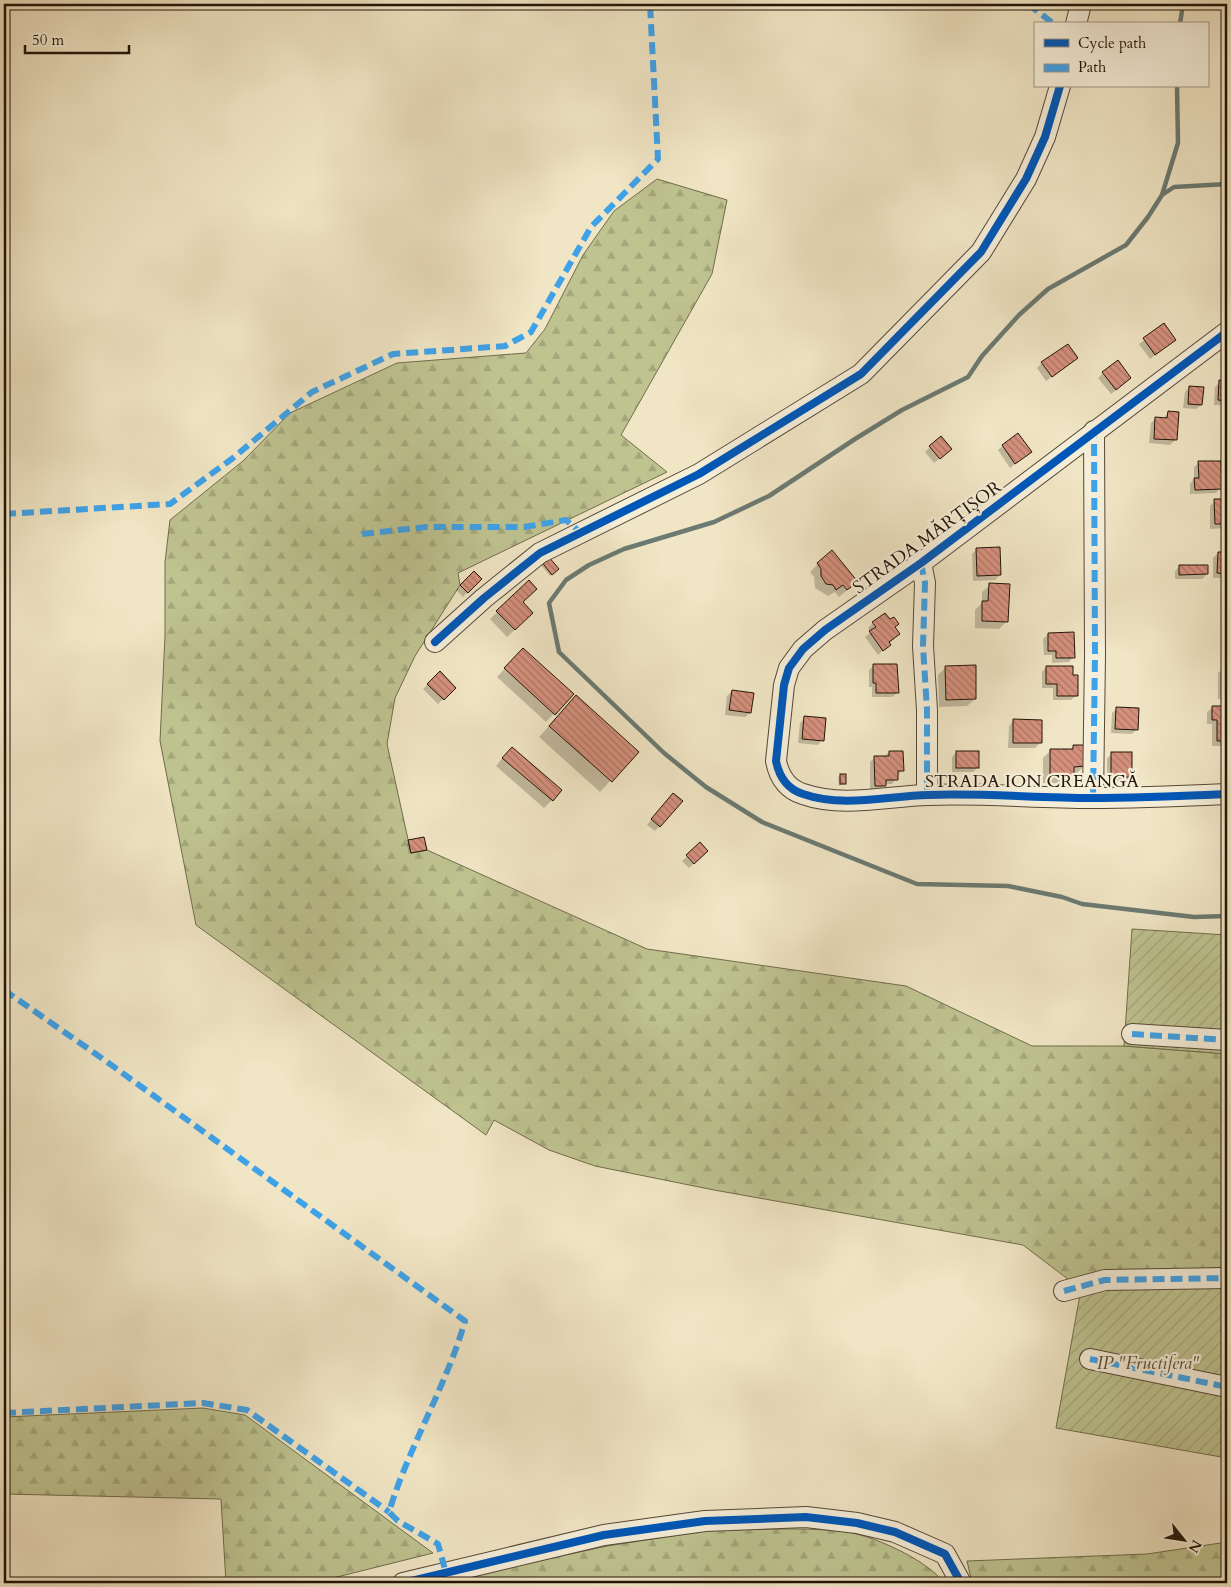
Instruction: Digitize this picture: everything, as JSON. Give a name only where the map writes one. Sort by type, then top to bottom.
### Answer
[{"type":"street","points":[[1076,22],[1081,4]]},
{"type":"street","points":[[435,642],[484,598],[540,553],[699,474],[861,374],[981,252],[1026,179],[1045,137],[1059,88]]},
{"type":"street","name":"STRADA MĂRȚIȘOR","points":[[837,800],[803,794],[792,789],[778,772],[776,761],[780,708],[789,668],[803,649],[825,630],[921,563],[1227,332]]},
{"type":"street","points":[[1093,798],[1095,654],[1094,431]]},
{"type":"street","points":[[921,563],[925,583],[923,646],[927,710],[927,794]]},
{"type":"street","name":"STRADA ION CREANGĂ","points":[[837,800],[884,799],[927,794],[1093,798],[1227,794]]},
{"type":"street","points":[[1132,1034],[1227,1040]]},
{"type":"street","points":[[1064,1291],[1104,1280],[1227,1278]]},
{"type":"street","points":[[1090,1359],[1227,1387]]},
{"type":"street","points":[[403,1583],[604,1536],[705,1521],[806,1517],[857,1523],[895,1532],[945,1554],[961,1583]]},
{"type":"green space","points":[[657,179],[727,200],[712,274],[621,435],[667,472],[458,573],[460,585],[415,656],[395,698],[387,744],[411,853],[427,850],[647,949],[906,986],[1032,1046],[1124,1046],[1227,1054],[1227,1267],[1083,1278],[1073,1283],[1023,1245],[714,1190],[595,1166],[549,1150],[494,1120],[486,1135],[196,925],[160,741],[165,636],[165,562],[170,520],[243,461],[290,413],[397,363],[526,353],[545,329],[583,255],[614,211]]},
{"type":"green space","points":[[1132,929],[1227,935],[1227,1054],[1124,1046]]},
{"type":"green space","name":"IP \"Fructifera\"","points":[[1227,1267],[1227,1458],[1056,1428],[1083,1278]]},
{"type":"green space","points":[[203,1408],[245,1415],[433,1553],[313,1583],[226,1583],[221,1499],[4,1494],[4,1417]]},
{"type":"green space","points":[[808,1529],[852,1533],[881,1542],[912,1557],[925,1565],[944,1583],[436,1583],[607,1546],[710,1530]]},
{"type":"green space","points":[[1227,1542],[1227,1583],[972,1583],[967,1561],[1147,1554]]},
{"type":"building","points":[[1164,323],[1176,340],[1155,355],[1143,338]]},
{"type":"building","points":[[1068,344],[1078,358],[1052,377],[1041,362]]},
{"type":"building","points":[[1118,360],[1131,378],[1116,390],[1102,372]]},
{"type":"building","points":[[1219,380],[1227,381],[1227,401],[1218,400]]},
{"type":"building","points":[[1189,386],[1204,387],[1202,405],[1188,404]]},
{"type":"building","points":[[1168,411],[1179,412],[1177,440],[1154,439],[1155,417],[1167,418]]},
{"type":"building","points":[[1018,433],[1032,452],[1015,464],[1002,445]]},
{"type":"building","points":[[941,436],[952,449],[940,459],[929,446]]},
{"type":"building","points":[[1198,461],[1221,461],[1222,489],[1195,490],[1194,478],[1199,478]]},
{"type":"building","points":[[1214,499],[1227,499],[1227,524],[1215,524]]},
{"type":"building","points":[[1000,547],[1001,575],[977,576],[976,548]]},
{"type":"building","points":[[832,550],[858,582],[847,590],[843,585],[836,590],[833,585],[826,584],[821,576],[821,569],[817,563]]},
{"type":"building","points":[[1218,552],[1227,552],[1227,574],[1217,573]]},
{"type":"building","points":[[548,556],[559,569],[552,575],[541,561]]},
{"type":"building","points":[[1179,565],[1208,565],[1208,574],[1179,575]]},
{"type":"building","points":[[474,571],[482,579],[468,593],[460,585]]},
{"type":"building","points":[[529,580],[537,589],[523,602],[533,613],[515,630],[496,611]]},
{"type":"building","points":[[989,583],[1010,584],[1008,622],[982,621],[982,601],[988,601]]},
{"type":"building","points":[[885,613],[890,619],[894,617],[899,624],[895,627],[900,634],[889,642],[891,645],[883,651],[869,631],[876,627],[872,622]]},
{"type":"building","points":[[1074,632],[1075,658],[1056,658],[1056,651],[1048,651],[1048,633]]},
{"type":"building","points":[[523,648],[574,694],[555,715],[504,668]]},
{"type":"building","points":[[873,664],[897,664],[899,693],[876,693],[876,683],[873,683]]},
{"type":"building","points":[[976,665],[976,699],[946,700],[945,666]]},
{"type":"building","points":[[1046,666],[1073,666],[1073,675],[1078,675],[1078,696],[1057,696],[1057,684],[1046,684]]},
{"type":"building","points":[[1223,667],[1227,667],[1227,695],[1222,695]]},
{"type":"building","points":[[440,671],[456,688],[444,700],[427,684]]},
{"type":"building","points":[[732,690],[754,693],[751,713],[729,710]]},
{"type":"building","points":[[576,695],[639,752],[612,782],[549,726]]},
{"type":"building","points":[[1212,706],[1227,706],[1227,741],[1217,741],[1217,720],[1212,720]]},
{"type":"building","points":[[1116,707],[1139,708],[1138,730],[1115,729]]},
{"type":"building","points":[[804,716],[826,718],[824,741],[802,739]]},
{"type":"building","points":[[1013,719],[1042,720],[1042,743],[1013,743]]},
{"type":"building","points":[[1073,745],[1085,745],[1085,766],[1074,767],[1074,776],[1050,776],[1050,749],[1073,749]]},
{"type":"building","points":[[512,747],[562,790],[553,801],[502,758]]},
{"type":"building","points":[[889,751],[903,751],[904,771],[898,771],[898,780],[886,780],[886,786],[875,786],[874,756],[889,756]]},
{"type":"building","points":[[956,751],[979,751],[979,768],[956,768]]},
{"type":"building","points":[[1111,752],[1132,752],[1132,777],[1111,777]]},
{"type":"building","points":[[840,774],[846,774],[846,784],[840,784]]},
{"type":"building","points":[[673,793],[683,801],[660,827],[651,819]]},
{"type":"building","points":[[424,837],[427,850],[411,853],[408,840]]},
{"type":"building","points":[[700,842],[708,851],[694,864],[686,855]]},
{"type":"waterway","points":[[1180,22],[1183,4]]},
{"type":"waterway","points":[[1177,88],[1178,143],[1162,195],[1148,217],[1126,245],[1048,289],[1019,315],[982,356],[968,377],[902,410],[769,496],[714,522],[624,549],[589,565],[566,580],[549,603],[559,652],[664,753],[706,787],[762,822],[917,884],[1008,886],[1062,897],[1082,904],[1194,917],[1227,916]]},
{"type":"waterway","points":[[1162,195],[1174,187],[1227,184]]},
{"type":"marked path","points":[[4,514],[170,504],[233,458],[312,392],[393,354],[505,346],[531,332],[591,227],[658,159],[650,4]]},
{"type":"marked path","points":[[1028,4],[1051,22]]},
{"type":"marked path","points":[[1093,798],[1095,655],[1094,431]]},
{"type":"marked path","points":[[362,534],[426,527],[524,527],[566,520],[581,533]]},
{"type":"marked path","points":[[921,563],[925,583],[923,646],[927,710],[927,794]]},
{"type":"marked path","points":[[4,990],[103,1059],[465,1321],[448,1369],[397,1488],[389,1512],[398,1521],[438,1544],[446,1573]]},
{"type":"marked path","points":[[1132,1034],[1227,1040]]},
{"type":"marked path","points":[[1064,1291],[1105,1280],[1227,1278]]},
{"type":"marked path","points":[[1090,1359],[1227,1387]]},
{"type":"marked path","points":[[4,1413],[203,1403],[247,1410],[389,1512]]},
{"type":"cycle path","points":[[435,642],[484,598],[540,553],[699,474],[861,374],[981,252],[1026,179],[1045,137],[1059,88]]},
{"type":"cycle path","points":[[1227,332],[921,563],[825,630],[803,649],[789,668],[784,685],[776,761],[779,772],[792,789],[818,798],[834,800],[849,801],[948,795],[1091,798],[1227,794]]},
{"type":"cycle path","points":[[403,1583],[604,1535],[705,1521],[806,1517],[857,1523],[895,1532],[945,1554],[961,1583]]}]
